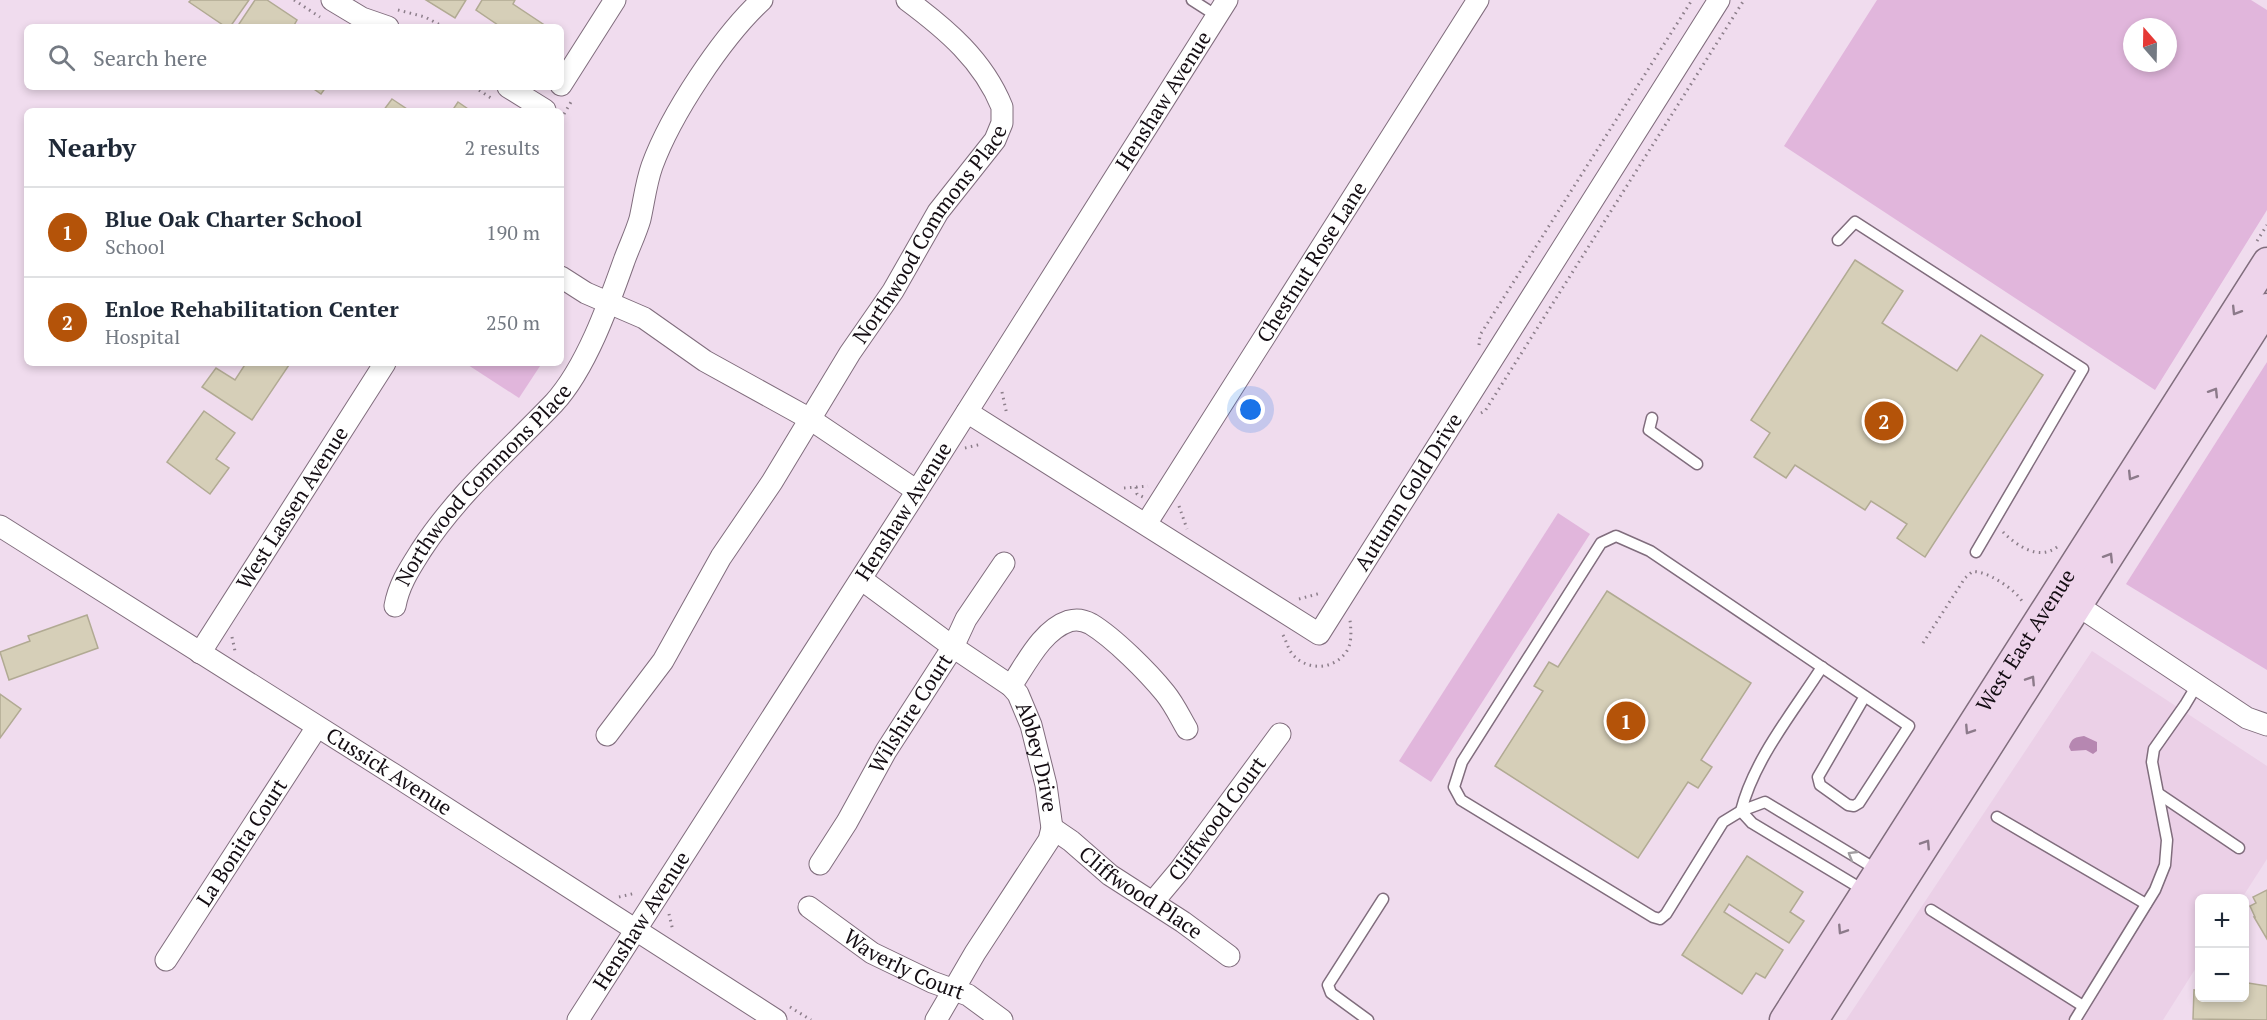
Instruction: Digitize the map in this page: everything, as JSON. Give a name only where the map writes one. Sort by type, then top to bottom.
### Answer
[{"type":"main road","name":"West East Avenue","points":[[2068,599],[2261,252]]},
{"type":"main road","name":"West East Avenue","points":[[1785,1020],[1882,887],[2068,599],[2267,308]]},
{"type":"main road","name":"West East Avenue","points":[[1814,1020],[1882,887]]},
{"type":"street","points":[[564,80],[615,0]]},
{"type":"street","name":"Northwood Commons Place","points":[[395,606],[406,574],[443,518],[546,412],[570,384],[608,303],[640,219],[648,177],[657,153],[673,122],[715,56],[734,29],[762,0]]},
{"type":"street","name":"Northwood Commons Place","points":[[607,735],[663,661],[721,557],[772,482],[850,353],[893,291],[938,212],[995,140],[1002,123],[1003,115],[999,101],[972,57],[954,37],[907,0]]},
{"type":"street","name":"Chestnut Rose Lane","points":[[1146,524],[1478,0]]},
{"type":"street","name":"Autumn Gold Drive","points":[[967,412],[1318,634],[1719,0]]},
{"type":"street","name":"Henshaw Avenue","points":[[578,1020],[917,491],[1222,8]]},
{"type":"street","points":[[329,10],[362,18],[392,18]]},
{"type":"street","points":[[512,90],[540,108]]},
{"type":"street","points":[[546,108],[557,90]]},
{"type":"street","points":[[564,279],[586,293],[644,318],[720,371],[810,419],[917,491]]},
{"type":"street","name":"West Lassen Avenue","points":[[200,653],[383,366]]},
{"type":"street","name":"Cussick Avenue","points":[[0,526],[776,1020]]},
{"type":"street","name":"Wilshire Court","points":[[820,864],[847,822],[896,735],[953,647],[966,619],[1004,563]]},
{"type":"street","name":"Abbey Drive","points":[[861,579],[953,647],[1011,686],[1023,704],[1031,725],[1047,785],[1052,828],[1048,840],[936,1020]]},
{"type":"street","points":[[2068,599],[2247,718],[2267,725]]},
{"type":"street","points":[[1011,686],[1037,648],[1053,631],[1068,621],[1083,621],[1100,631],[1132,658],[1159,686],[1187,729]]},
{"type":"street","name":"La Bonita Court","points":[[166,960],[317,727]]},
{"type":"street","name":"Cliffwood Court","points":[[1153,902],[1179,872],[1281,734]]},
{"type":"street","name":"Cliffwood Place","points":[[1052,828],[1110,874],[1228,956]]},
{"type":"street","name":"Waverly Court","points":[[809,907],[872,953],[953,991],[971,997],[1002,1020]]},
{"type":"lane","points":[[1192,0],[1222,8]]},
{"type":"lane","points":[[1838,240],[1856,222],[2083,369],[1976,552]]},
{"type":"lane","points":[[1652,418],[1649,430],[1697,464]]},
{"type":"lane","points":[[1865,696],[1818,777],[1820,785],[1848,805],[1854,806],[1859,803],[1909,726],[1865,696],[1650,551],[1616,536],[1601,543],[1462,762],[1454,787],[1461,800],[1659,919],[1666,914],[1723,822],[1741,811],[1765,802],[1882,887]]},
{"type":"lane","points":[[1741,811],[1745,794],[1759,764],[1822,667]]},
{"type":"lane","points":[[2075,1020],[2155,890],[2165,865],[2167,840],[2152,762],[2154,749],[2186,705],[2197,685]]},
{"type":"lane","points":[[2158,794],[2239,848]]},
{"type":"lane","points":[[1741,811],[1752,823],[1882,887]]},
{"type":"lane","points":[[1997,817],[2146,904]]},
{"type":"lane","points":[[1368,1020],[1331,993],[1328,985],[1383,899]]},
{"type":"lane","points":[[1930,910],[2083,1006]]},
{"type":"path","points":[[294,0],[329,10]]},
{"type":"path","points":[[1479,347],[1480,335],[1692,0]]},
{"type":"path","points":[[392,18],[425,17],[438,24]]},
{"type":"path","points":[[2261,252],[2267,225]]},
{"type":"path","points":[[1001,389],[1006,414],[1016,421]]},
{"type":"path","points":[[1118,485],[1123,489],[1149,486],[1152,482]]},
{"type":"path","points":[[1183,500],[1179,505],[1187,529]]},
{"type":"path","points":[[2001,527],[2004,534],[2040,554],[2048,554],[2062,541]]},
{"type":"path","points":[[1923,643],[1965,578],[1972,572],[1980,571],[2011,590],[2020,597],[2025,606]]},
{"type":"path","points":[[1293,596],[1298,599],[1322,593],[1325,589]]},
{"type":"path","points":[[232,635],[237,657]]},
{"type":"path","points":[[615,898],[638,893]]},
{"type":"shaded area","points":[[1877,0],[2251,0],[2267,10],[2267,210],[2155,390],[1784,146]]},
{"type":"shaded area","points":[[2267,362],[2267,670],[2126,584]]},
{"type":"shaded area","points":[[470,366],[540,366],[519,398]]},
{"type":"shaded area","points":[[1558,513],[1590,534],[1431,782],[1399,761]]},
{"type":"shaded area","points":[[2092,651],[2267,766],[2267,859],[2245,894],[2195,894],[2195,969],[2163,1020],[1846,1020]]},
{"type":"shaded area","points":[[2084,736],[2097,742],[2097,751],[2093,754],[2086,750],[2071,751],[2069,747],[2074,738]]},
{"type":"building","points":[[191,0],[249,0],[232,24],[222,24],[189,2]]},
{"type":"building","points":[[255,0],[267,0],[297,20],[295,24],[239,24]]},
{"type":"building","points":[[426,0],[466,0],[455,18]]},
{"type":"building","points":[[482,0],[515,0],[513,4],[543,24],[497,24],[476,10]]},
{"type":"building","points":[[392,99],[406,108],[385,108]]},
{"type":"building","points":[[458,102],[467,108],[454,108]]},
{"type":"building","points":[[1855,260],[1903,291],[1882,323],[1957,371],[1981,335],[2043,375],[1925,557],[1897,538],[1907,524],[1871,501],[1865,510],[1795,465],[1786,478],[1754,457],[1770,433],[1751,420]]},
{"type":"building","points":[[244,366],[288,366],[252,420],[202,387],[216,368],[235,380]]},
{"type":"building","points":[[204,411],[235,433],[216,459],[229,468],[210,494],[167,462]]},
{"type":"building","points":[[1607,591],[1751,683],[1701,760],[1712,767],[1698,788],[1688,782],[1638,858],[1495,766],[1543,691],[1534,686],[1549,662],[1558,667]]},
{"type":"building","points":[[87,615],[98,648],[9,680],[0,652],[30,641],[28,636]]},
{"type":"building","points":[[0,694],[21,709],[0,738]]},
{"type":"building","points":[[1747,856],[1803,892],[1790,912],[1804,921],[1789,943],[1729,904],[1724,912],[1783,950],[1765,978],[1756,973],[1742,994],[1682,955]]},
{"type":"building","points":[[2267,890],[2267,939],[2250,906],[2256,903],[2253,897]]},
{"type":"building","points":[[2249,983],[2267,986],[2267,1020],[2193,1019],[2194,990],[2195,1002],[2249,1002]]},
{"type":"place","name":"Enloe Rehabilitation Center","points":[[1884,421]]},
{"type":"place","name":"Blue Oak Charter School","points":[[1626,721]]}]
